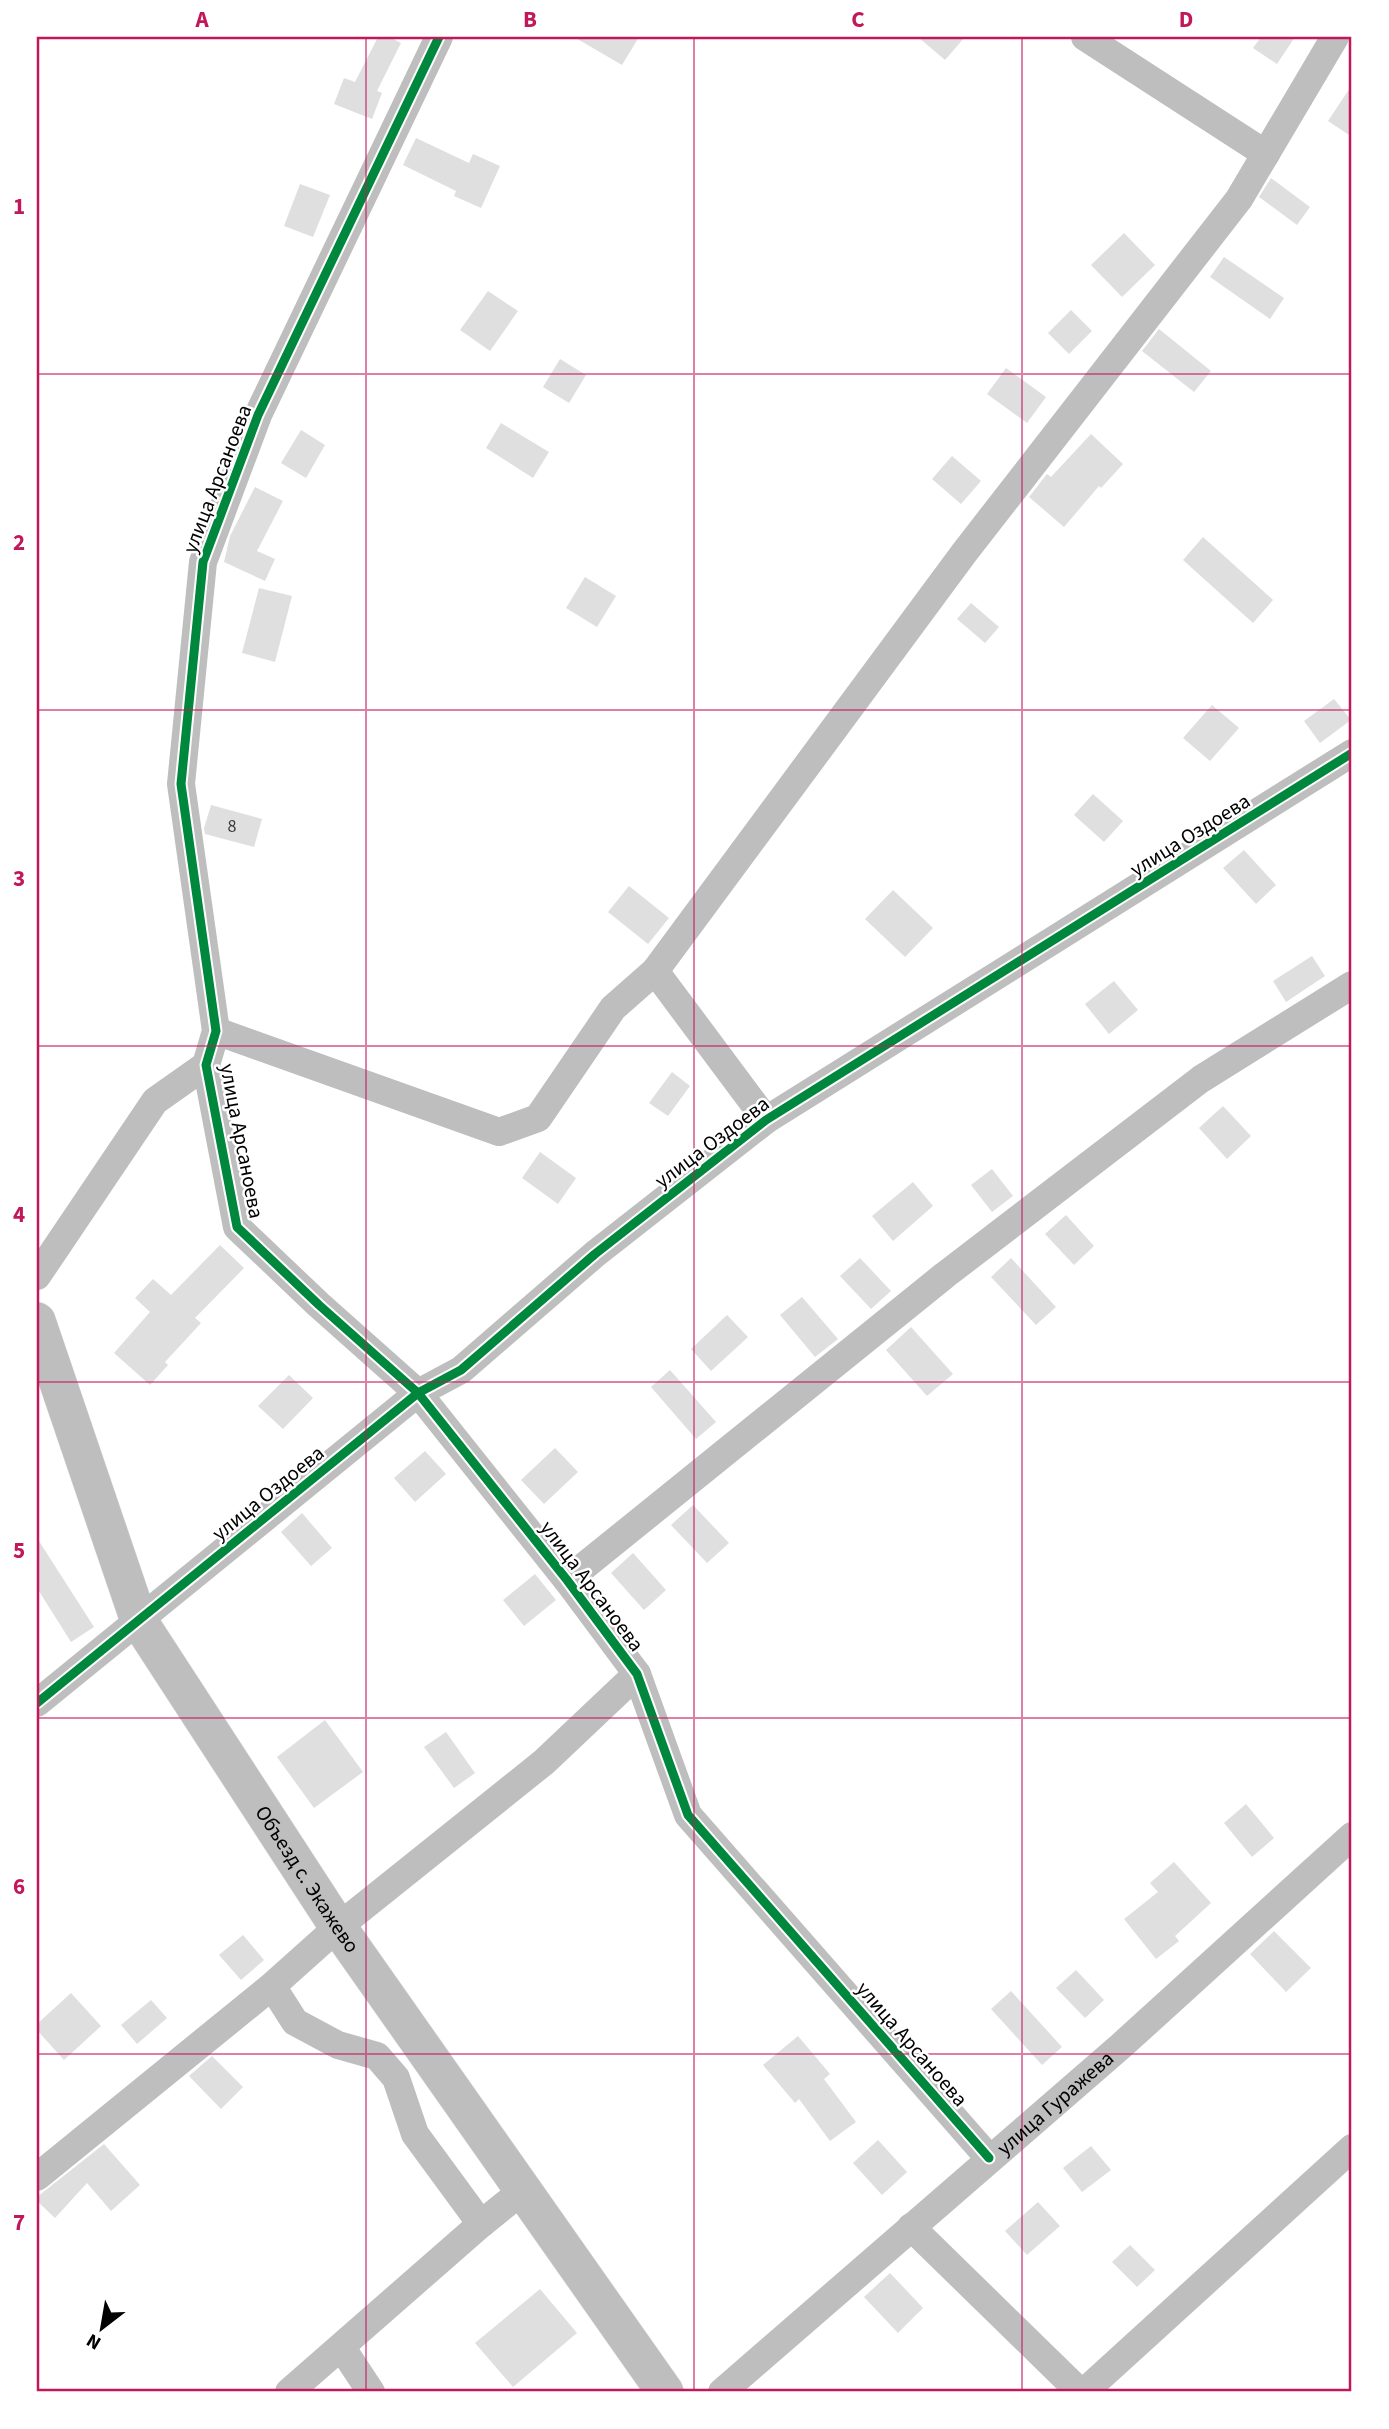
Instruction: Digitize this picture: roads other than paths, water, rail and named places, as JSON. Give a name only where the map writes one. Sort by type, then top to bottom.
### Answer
[{"type":"main road","name":"Объезд с. Экажево","points":[[37,1321],[139,1621],[338,1927],[665,2392]]},
{"type":"street","name":"улица Арсаноева","points":[[439,37],[258,415],[203,562],[181,785],[216,1031],[206,1065],[237,1227],[319,1306],[418,1392],[567,1580],[636,1674],[688,1815],[989,2158]]},
{"type":"street","points":[[1085,37],[1266,154]]},
{"type":"street","points":[[216,1031],[499,1132],[538,1118],[613,1008],[655,971],[964,553],[1239,200],[1335,37]]},
{"type":"street","name":"улица Оздоева","points":[[37,1703],[418,1392],[461,1370],[596,1254],[766,1120],[1352,753]]},
{"type":"street","points":[[655,971],[766,1120]]},
{"type":"street","points":[[567,1580],[945,1275],[1190,1087],[1352,985]]},
{"type":"street","points":[[37,1276],[155,1101],[206,1065]]},
{"type":"street","points":[[37,2177],[272,1986],[338,1927],[544,1762],[636,1674]]},
{"type":"street","name":"улица Гуражева","points":[[722,2392],[1122,2045],[1352,1836]]},
{"type":"street","points":[[272,1986],[295,2022],[338,2045],[377,2056],[396,2078],[415,2134],[481,2224]]},
{"type":"street","points":[[911,2227],[1082,2392],[1352,2148]]},
{"type":"street","points":[[289,2392],[522,2191]]},
{"type":"street","points":[[342,2347],[371,2392]]}]
